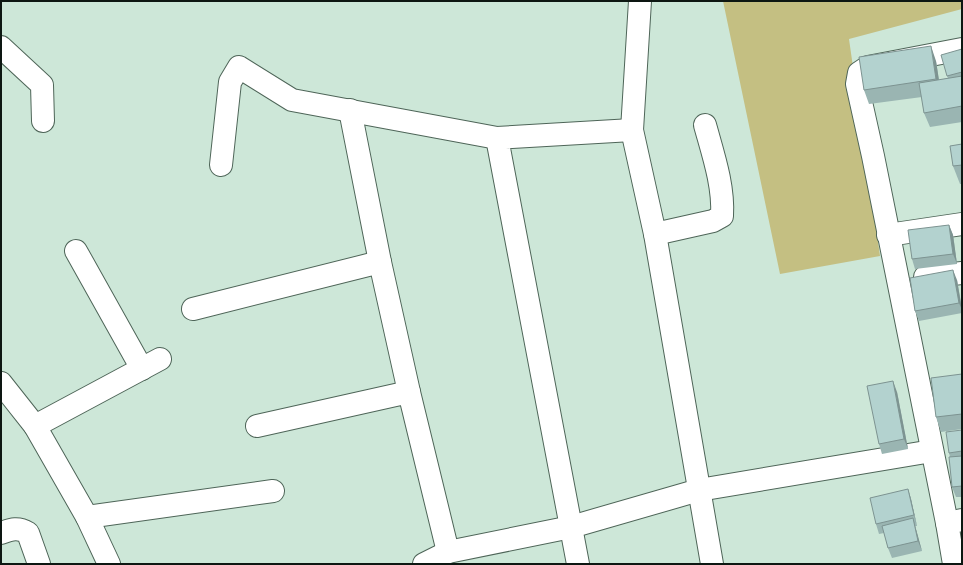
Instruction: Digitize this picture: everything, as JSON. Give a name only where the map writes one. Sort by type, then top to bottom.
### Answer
[{"type":"street","points":[[640,1],[632,130],[655,234],[712,564]]},
{"type":"street","points":[[1,47],[42,85],[43,121]]},
{"type":"street","points":[[954,564],[954,522],[932,451],[873,156],[857,84],[859,73],[868,67],[962,49]]},
{"type":"street","points":[[221,165],[230,82],[239,67],[292,100],[497,138],[632,130]]},
{"type":"street","points":[[350,110],[380,262],[409,392],[448,552]]},
{"type":"street","points":[[655,234],[713,221],[722,216],[723,205],[705,125]]},
{"type":"street","points":[[497,138],[578,564]]},
{"type":"street","points":[[888,235],[962,224]]},
{"type":"street","points":[[35,426],[151,364],[76,251]]},
{"type":"street","points":[[193,309],[380,262]]},
{"type":"street","points":[[898,280],[962,273]]},
{"type":"street","points":[[1,383],[35,426],[87,517],[109,564]]},
{"type":"street","points":[[256,426],[409,392]]},
{"type":"street","points":[[424,564],[448,552],[572,527],[699,490],[932,451]]},
{"type":"street","points":[[87,517],[273,491]]},
{"type":"street","points":[[1,533],[14,529],[22,530],[28,533],[39,564]]},
{"type":"shaded area","points":[[723,1],[962,1],[962,9],[849,39],[880,256],[780,274]]},
{"type":"building","points":[[931,46],[936,79],[864,90],[859,57]]},
{"type":"building","points":[[962,49],[962,72],[947,76],[941,55]]},
{"type":"building","points":[[962,76],[962,106],[924,113],[919,83]]},
{"type":"building","points":[[962,144],[962,165],[953,166],[950,146]]},
{"type":"building","points":[[949,225],[953,254],[912,259],[908,230]]},
{"type":"building","points":[[953,270],[959,303],[915,311],[910,278]]},
{"type":"building","points":[[962,374],[962,414],[936,417],[931,378]]},
{"type":"building","points":[[893,381],[904,439],[879,444],[867,386]]},
{"type":"building","points":[[962,430],[962,451],[949,453],[946,432]]},
{"type":"building","points":[[962,456],[962,486],[952,487],[949,457]]},
{"type":"building","points":[[908,489],[914,515],[876,524],[870,498]]},
{"type":"building","points":[[913,518],[918,541],[888,548],[882,526]]}]
